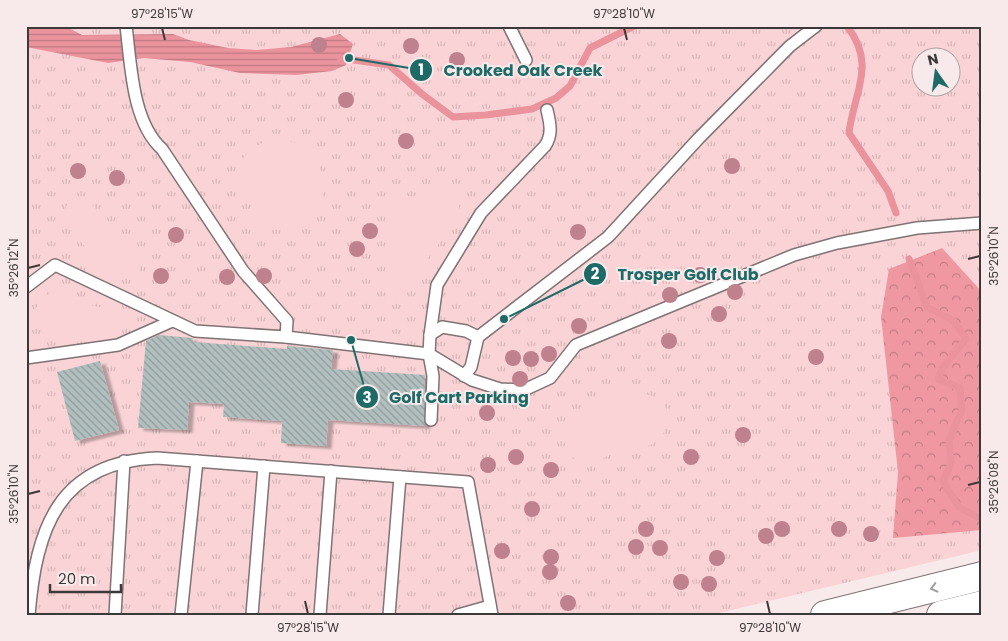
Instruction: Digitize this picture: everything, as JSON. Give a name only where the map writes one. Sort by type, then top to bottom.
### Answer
[{"type":"main road","points":[[825,615],[982,576]]},
{"type":"main road","points":[[941,615],[982,605]]},
{"type":"lane","points":[[126,26],[137,104],[155,142],[162,149],[243,271],[287,320],[286,336]]},
{"type":"lane","points":[[509,26],[526,60]]},
{"type":"lane","points":[[464,376],[471,366],[478,337],[608,237],[700,138],[790,46],[816,26]]},
{"type":"lane","points":[[431,420],[433,376],[430,335],[437,285],[481,213],[545,146],[550,138],[551,125],[548,110]]},
{"type":"lane","points":[[26,287],[55,265],[172,322],[195,331],[286,336],[430,354],[464,376],[500,389],[524,390],[550,378],[576,346],[794,256],[837,244],[917,228],[982,223]]},
{"type":"lane","points":[[434,309],[442,327]]},
{"type":"lane","points":[[26,358],[118,346],[172,322]]},
{"type":"lane","points":[[430,335],[442,327],[466,331],[478,337]]},
{"type":"lane","points":[[29,615],[32,577],[46,524],[74,486],[95,471],[124,461],[157,458],[468,482],[491,610],[458,615]]},
{"type":"lane","points":[[115,615],[124,461]]},
{"type":"lane","points":[[180,615],[196,461]]},
{"type":"lane","points":[[252,615],[264,466]]},
{"type":"lane","points":[[320,615],[331,471]]},
{"type":"lane","points":[[389,615],[400,477]]},
{"type":"green space","points":[[26,26],[982,26],[982,550],[711,615],[26,615]]},
{"type":"green space","points":[[269,140],[288,141],[302,145],[314,156],[320,167],[324,192],[322,204],[317,216],[299,230],[283,231],[257,225],[246,192],[236,181],[239,166],[245,155]]},
{"type":"green space","points":[[445,190],[455,194],[459,204],[457,221],[429,257],[416,283],[403,290],[393,291],[386,272],[387,263],[396,245],[390,228],[389,208],[398,198],[425,196]]},
{"type":"green space","points":[[77,196],[92,204],[108,231],[119,239],[131,244],[138,251],[142,257],[139,272],[129,276],[112,276],[101,271],[71,230],[67,220],[66,206]]},
{"type":"green space","points":[[942,248],[982,292],[982,530],[893,538],[898,472],[881,317],[889,269]]},
{"type":"green space","points":[[51,291],[65,292],[81,303],[112,310],[121,321],[116,333],[65,336],[42,332],[36,321],[35,309]]},
{"type":"green space","points":[[614,385],[658,398],[668,411],[664,432],[659,439],[644,447],[615,453],[593,463],[578,461],[569,452],[566,445],[563,423],[590,406],[603,391]]},
{"type":"shaded area","points":[[26,26],[65,26],[82,35],[173,34],[189,40],[228,48],[256,50],[291,47],[340,34],[353,44],[346,65],[332,71],[296,75],[240,73],[190,62],[144,58],[108,63],[26,47]]},
{"type":"building","points":[[159,335],[192,338],[194,342],[287,349],[287,346],[333,350],[331,369],[425,375],[425,426],[328,420],[326,446],[281,443],[282,421],[223,417],[224,404],[189,402],[187,430],[138,428],[146,341]]},
{"type":"building","points":[[100,361],[119,430],[75,441],[57,372]]},
{"type":"waterway","points":[[340,58],[389,65],[422,94],[453,117],[486,115],[532,109],[556,98],[570,86],[590,48],[634,26]]},
{"type":"waterway","points":[[847,26],[856,40],[861,53],[862,66],[849,133],[888,191],[896,213]]},
{"type":"waterway","points":[[909,259],[927,307],[954,321],[966,339],[943,367],[938,379],[960,388],[962,410],[949,440],[951,463],[943,482],[959,507],[982,520]]},
{"type":"place","name":"Crooked Oak Creek","points":[[349,58]]},
{"type":"place","name":"Trosper Golf Club","points":[[504,319]]},
{"type":"place","name":"Golf Cart Parking","points":[[351,340]]}]
